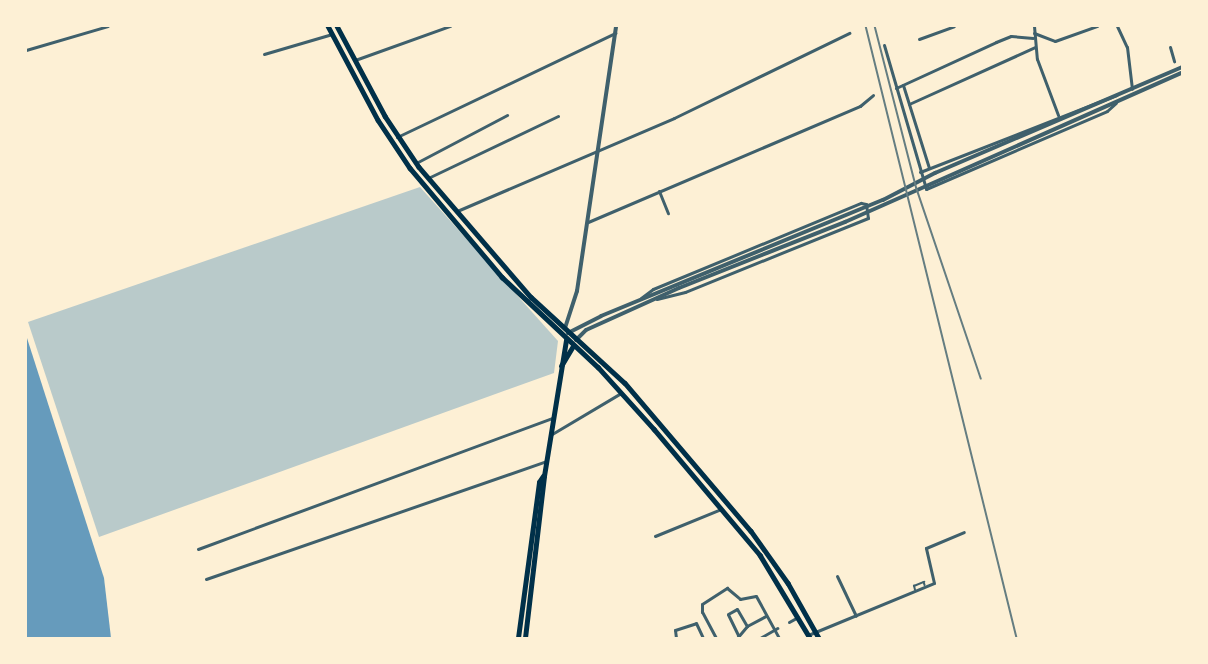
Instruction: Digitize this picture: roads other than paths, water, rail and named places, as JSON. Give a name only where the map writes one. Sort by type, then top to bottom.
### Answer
[{"type":"main road","points":[[328,26],[378,120],[413,172],[501,278],[622,393],[654,429],[760,555],[809,637]]},
{"type":"main road","points":[[337,26],[397,137],[428,178],[507,272],[625,383],[660,424],[766,550],[819,639]]},
{"type":"main road","points":[[413,172],[418,165]]},
{"type":"main road","points":[[525,639],[546,461],[566,340]]},
{"type":"main road","points":[[561,366],[573,346]]},
{"type":"main road","points":[[654,429],[660,424]]},
{"type":"main road","points":[[518,639],[539,482],[544,476]]},
{"type":"main road","points":[[760,555],[766,550]]},
{"type":"street","points":[[26,50],[108,26]]},
{"type":"street","points":[[356,60],[450,26]]},
{"type":"street","points":[[566,340],[576,291],[616,26]]},
{"type":"street","points":[[919,39],[954,26]]},
{"type":"street","points":[[1034,26],[1035,47],[1058,115]]},
{"type":"street","points":[[896,88],[1004,39],[1034,35],[1055,41],[1096,26]]},
{"type":"street","points":[[1117,26],[1127,47],[1132,89]]},
{"type":"street","points":[[397,137],[615,33]]},
{"type":"street","points":[[456,212],[596,151],[849,33]]},
{"type":"street","points":[[264,54],[332,34]]},
{"type":"street","points":[[884,45],[920,172],[928,189],[1107,111],[1117,102]]},
{"type":"street","points":[[909,104],[1035,47]]},
{"type":"street","points":[[1170,47],[1174,62]]},
{"type":"street","points":[[567,330],[883,200],[935,172],[1182,67]]},
{"type":"street","points":[[573,346],[576,338],[586,330],[679,288],[845,222],[1089,112],[1182,73]]},
{"type":"street","points":[[903,85],[929,168]]},
{"type":"street","points":[[586,223],[860,106],[873,95]]},
{"type":"street","points":[[920,172],[1058,115],[1118,95]]},
{"type":"street","points":[[418,165],[507,115]]},
{"type":"street","points":[[428,178],[558,116]]},
{"type":"street","points":[[659,192],[668,213]]},
{"type":"street","points":[[640,299],[653,289],[865,202],[868,218],[685,291],[656,299]]},
{"type":"street","points":[[550,435],[622,393]]},
{"type":"street","points":[[198,549],[553,418]]},
{"type":"street","points":[[206,579],[546,461]]},
{"type":"street","points":[[655,536],[721,509]]},
{"type":"street","points":[[809,637],[815,632],[934,583],[926,548],[964,532]]},
{"type":"street","points":[[837,576],[856,616]]},
{"type":"street","points":[[716,639],[702,612],[702,604],[727,588],[740,599],[756,596],[779,639]]},
{"type":"street","points":[[738,638],[728,614],[737,609],[747,626]]},
{"type":"street","points":[[738,638],[747,626],[766,616]]},
{"type":"street","points":[[789,622],[798,617]]},
{"type":"street","points":[[676,639],[675,630],[696,623],[704,639]]},
{"type":"street","points":[[760,639],[775,629]]},
{"type":"water","points":[[26,335],[104,578],[111,638],[26,638]]},
{"type":"railway","points":[[866,26],[1017,638]]},
{"type":"railway","points":[[875,26],[917,189],[981,378]]}]
